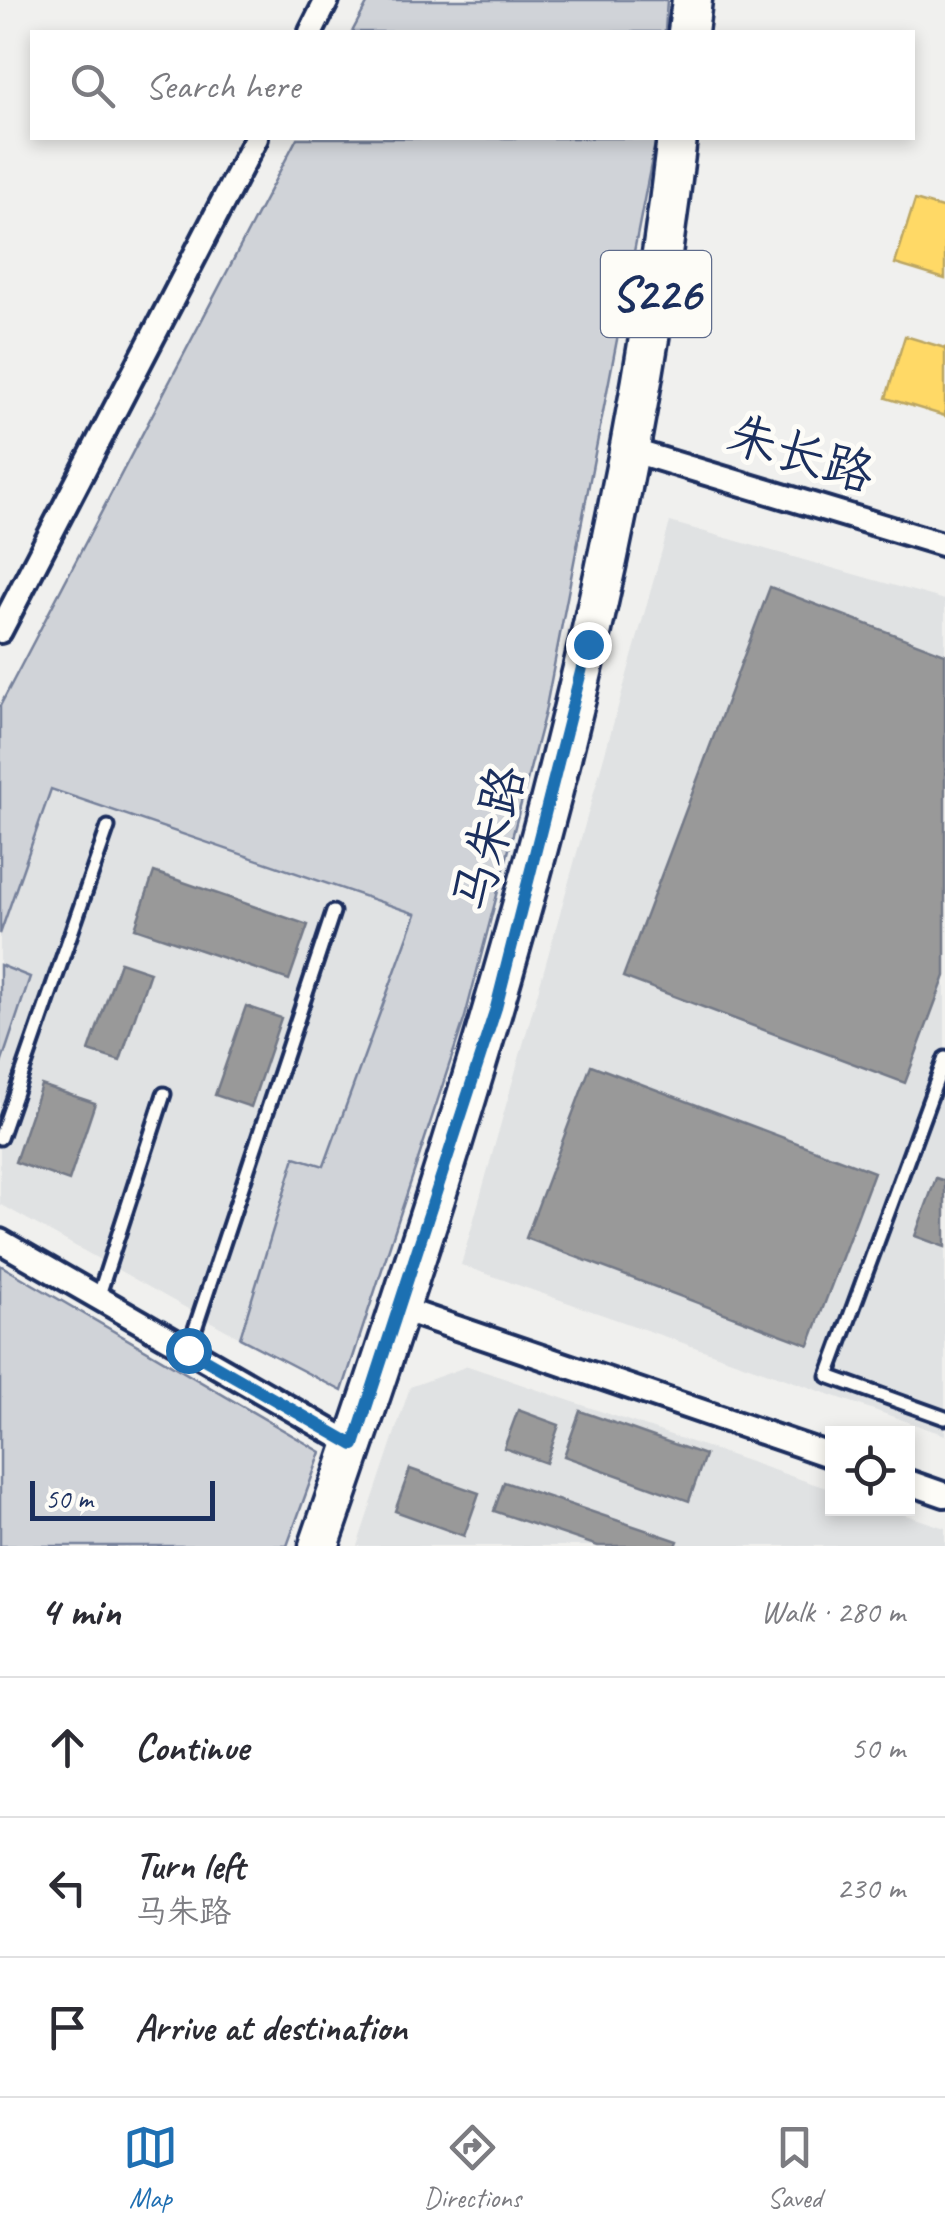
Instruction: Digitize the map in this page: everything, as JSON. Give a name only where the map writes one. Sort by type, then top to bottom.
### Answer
[{"type":"main road","points":[[688,30],[692,0]]},
{"type":"main road","name":"马朱路","points":[[319,1546],[401,1309],[521,918],[559,771],[630,450],[676,140]]},
{"type":"street","points":[[311,30],[328,0]]},
{"type":"street","points":[[0,631],[255,140]]},
{"type":"street","name":"朱长路","points":[[630,450],[945,545]]},
{"type":"street","points":[[0,1241],[354,1445]]},
{"type":"street","points":[[401,1309],[825,1454]]},
{"type":"street","points":[[915,1484],[945,1494]]},
{"type":"lane","points":[[0,1138],[108,827]]},
{"type":"lane","points":[[188,1350],[334,912]]},
{"type":"lane","points":[[945,1058],[828,1376],[945,1418]]},
{"type":"lane","points":[[98,1298],[164,1094]]},
{"type":"shaded area","points":[[369,0],[667,0],[665,30],[353,30]]},
{"type":"shaded area","points":[[296,140],[656,140],[545,712],[465,1017],[342,1391],[240,1338],[295,1157],[324,1166],[416,914],[51,789],[0,934],[0,706]]},
{"type":"shaded area","points":[[670,522],[945,600],[945,1435],[461,1265]]},
{"type":"shaded area","points":[[51,788],[416,914],[324,1167],[295,1157],[240,1338],[0,1204],[0,1067],[30,978],[0,965],[0,934]]},
{"type":"shaded area","points":[[0,965],[30,977],[0,1067]]},
{"type":"shaded area","points":[[0,1265],[321,1452],[287,1546],[0,1546]]},
{"type":"shaded area","points":[[468,1366],[825,1488],[825,1516],[909,1516],[945,1528],[945,1546],[357,1546],[410,1387]]},
{"type":"building: Homes","points":[[915,200],[945,209],[945,279],[895,264]]},
{"type":"building: Homes","points":[[905,336],[945,348],[945,416],[886,398]]},
{"type":"building: Industry","points":[[770,587],[945,654],[945,976],[905,1083],[623,977]]},
{"type":"building: Industry","points":[[154,872],[308,925],[289,980],[135,928]]},
{"type":"building: Industry","points":[[120,962],[150,972],[120,1061],[89,1051]]},
{"type":"building: Industry","points":[[246,1006],[281,1018],[251,1107],[215,1095]]},
{"type":"building: Industry","points":[[591,1065],[874,1172],[809,1345],[526,1238]]},
{"type":"building: Industry","points":[[41,1085],[95,1103],[69,1181],[15,1162]]},
{"type":"building: Industry","points":[[936,1178],[945,1181],[945,1247],[915,1236]]},
{"type":"building: Industry","points":[[518,1410],[559,1425],[546,1463],[504,1448]]},
{"type":"building: Industry","points":[[580,1411],[705,1455],[689,1501],[564,1456]]},
{"type":"building: Industry","points":[[410,1469],[479,1493],[464,1536],[395,1511]]},
{"type":"building: Industry","points":[[504,1482],[678,1541],[676,1546],[598,1546],[494,1511]]},
{"type":"route","points":[[188,1350],[354,1445],[496,1008],[559,771],[588,644]]}]
